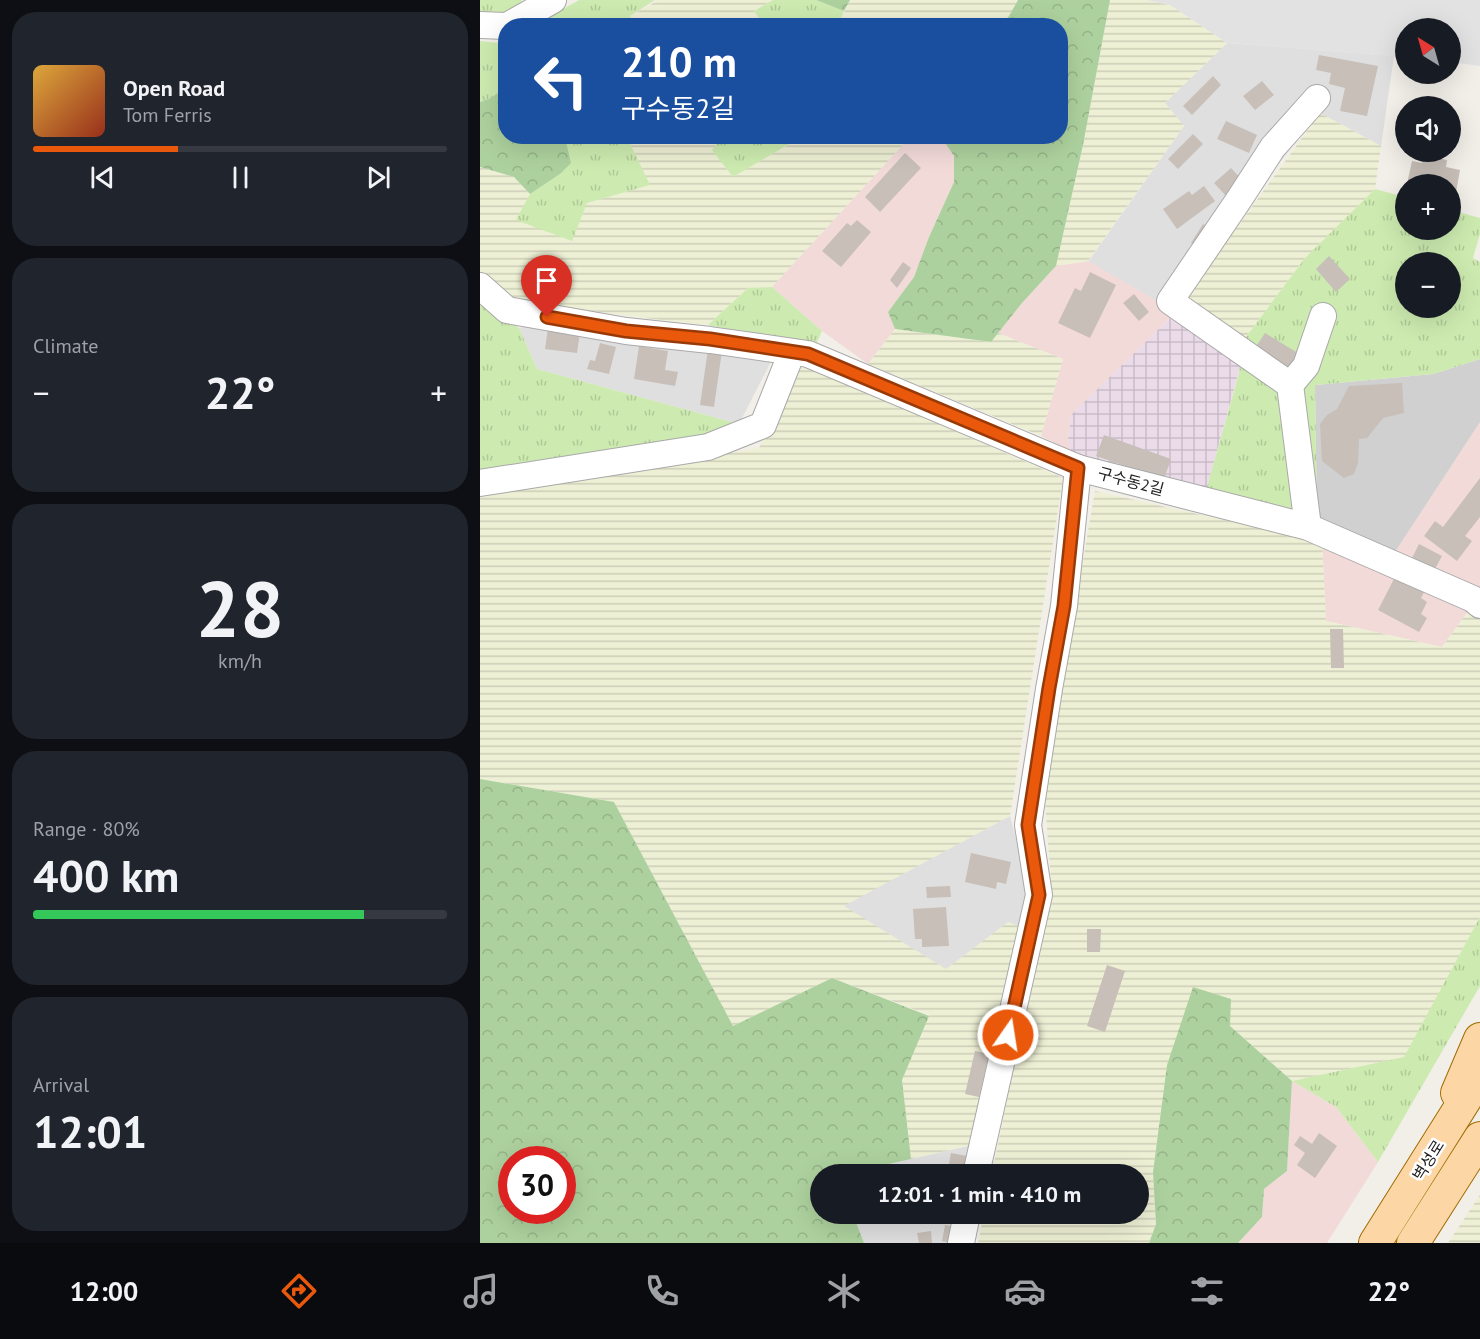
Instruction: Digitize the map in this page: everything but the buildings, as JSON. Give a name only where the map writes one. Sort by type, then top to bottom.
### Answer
[{"type":"main road","points":[[1431,1155],[1480,1039]]},
{"type":"main road","name":"벽성로","points":[[1375,1243],[1480,1076]]},
{"type":"main road","name":"벽성로","points":[[1413,1243],[1480,1138]]},
{"type":"street","points":[[520,18],[553,0]]},
{"type":"street","points":[[480,25],[498,26]]},
{"type":"street","points":[[1290,385],[1170,301],[1273,147],[1317,98]]},
{"type":"street","name":"구수동2길","points":[[480,286],[507,310],[626,331],[710,339],[808,354],[1078,468],[1308,527],[1478,598]]},
{"type":"street","points":[[1308,527],[1290,385],[1306,366],[1323,316]]},
{"type":"street","points":[[480,483],[708,447],[763,425],[792,352]]},
{"type":"street","points":[[978,1164],[1039,895],[1028,825],[1064,606],[1078,468]]},
{"type":"street","points":[[961,1243],[966,1224]]},
{"type":"shaded area","points":[[1147,0],[1480,0],[1480,66],[1461,63],[1461,18],[1395,18],[1395,56],[1227,43],[1170,5]]},
{"type":"shaded area","points":[[1227,43],[1394,56],[1381,146],[1320,113],[1164,305],[1088,262],[1184,126],[1165,103]]},
{"type":"shaded area","points":[[904,144],[946,144],[954,156],[954,182],[914,277],[888,312],[895,329],[868,364],[822,331],[772,287]]},
{"type":"shaded area","points":[[1088,261],[1164,305],[1170,318],[1071,415],[1068,440],[1071,451],[1041,436],[1063,359],[998,333],[1056,266]]},
{"type":"shaded area","points":[[1170,318],[1244,353],[1205,494],[1071,451],[1068,440],[1071,415]]},
{"type":"shaded area","points":[[532,325],[777,350],[739,424],[537,369],[519,328]]},
{"type":"shaded area","points":[[1480,359],[1480,422],[1393,555],[1317,520],[1315,385],[1433,374]]},
{"type":"shaded area","points":[[1480,422],[1480,595],[1442,647],[1326,621],[1322,542],[1393,555]]},
{"type":"shaded area","points":[[1010,816],[1029,889],[1022,927],[1008,923],[946,970],[843,906]]},
{"type":"shaded area","points":[[1292,1081],[1336,1107],[1378,1162],[1327,1243],[1238,1243],[1262,1217],[1264,1189],[1287,1171]]},
{"type":"shaded area","points":[[972,1145],[971,1164],[888,1164]]},
{"type":"shaded area","points":[[857,1224],[970,1224],[969,1243],[864,1243]]},
{"type":"green space","points":[[480,0],[521,0],[525,4],[511,18],[498,18],[498,21],[480,19]]},
{"type":"green space","points":[[579,0],[655,0],[630,16],[631,18],[546,18]]},
{"type":"green space","points":[[659,0],[773,0],[754,11],[759,18],[631,18],[629,16]]},
{"type":"green space","points":[[773,0],[816,0],[844,11],[841,18],[759,18],[754,11]]},
{"type":"green space","points":[[816,0],[850,0],[844,11]]},
{"type":"green space","points":[[850,0],[1018,0],[1007,18],[842,18]]},
{"type":"green space","points":[[1018,0],[1110,0],[1083,145],[1056,266],[991,342],[895,329],[888,312],[914,277],[954,182],[954,156],[946,144],[1068,144],[1068,18],[1007,18]]},
{"type":"green space","points":[[1110,0],[1147,0],[1170,5],[1227,43],[1165,103],[1184,126],[1088,261],[1056,266],[1083,145]]},
{"type":"green space","points":[[480,41],[498,43],[498,93],[480,102]]},
{"type":"green space","points":[[498,93],[498,144],[566,144],[571,163],[560,174],[530,194],[514,177],[480,167],[480,102]]},
{"type":"green space","points":[[1320,113],[1381,146],[1375,189],[1305,258],[1243,341],[1185,299]]},
{"type":"green space","points":[[566,144],[630,144],[650,185],[587,203],[572,241],[516,220],[530,194],[560,174]]},
{"type":"green space","points":[[630,144],[717,144],[713,150],[780,150],[790,144],[904,144],[772,287],[748,288],[708,325],[514,301],[480,273],[480,167],[514,177],[530,194],[517,220],[649,185]]},
{"type":"green space","points":[[716,144],[789,144],[733,177],[712,150]]},
{"type":"green space","points":[[1375,189],[1395,194],[1395,240],[1461,240],[1461,213],[1480,218],[1480,234],[1473,258],[1480,262],[1480,359],[1433,374],[1315,385],[1317,520],[1205,494],[1239,373],[1243,341],[1305,258]]},
{"type":"green space","points":[[772,287],[822,331],[815,347],[708,325],[748,288]]},
{"type":"green space","points":[[480,299],[519,328],[537,369],[739,424],[707,435],[480,473]]},
{"type":"green space","points":[[895,329],[990,342],[998,333],[1063,359],[1041,436],[868,364]]},
{"type":"green space","points":[[801,364],[1063,478],[1010,816],[844,906],[946,969],[1008,922],[1022,927],[972,1145],[911,1159],[902,1080],[929,1015],[832,978],[733,1026],[614,802],[480,779],[480,496],[759,448]]},
{"type":"green space","points":[[1095,491],[1322,542],[1326,621],[1442,647],[1472,606],[1480,613],[1480,917],[1405,1057],[1292,1081],[1230,1026],[1194,987],[1167,1065],[1153,1172],[1156,1224],[1149,1243],[978,1243],[982,1224],[1149,1224],[1149,1164],[994,1164],[1051,881],[1044,788]]},
{"type":"green space","points":[[480,779],[614,802],[733,1026],[832,978],[929,1016],[902,1080],[911,1159],[889,1164],[810,1164],[810,1224],[857,1224],[864,1243],[480,1243]]},
{"type":"green space","points":[[1480,917],[1480,986],[1378,1162],[1336,1107],[1292,1081],[1404,1057]]},
{"type":"green space","points":[[1193,987],[1231,999],[1230,1026],[1292,1081],[1287,1171],[1264,1189],[1262,1217],[1238,1243],[1149,1243],[1156,1224],[1153,1172],[1167,1065]]},
{"type":"green space","points":[[1480,1195],[1480,1243],[1448,1243]]},
{"type":"route","points":[[547,317],[626,331],[710,339],[808,354],[1078,468],[1064,606],[1028,825],[1039,895],[1008,1035]]}]
